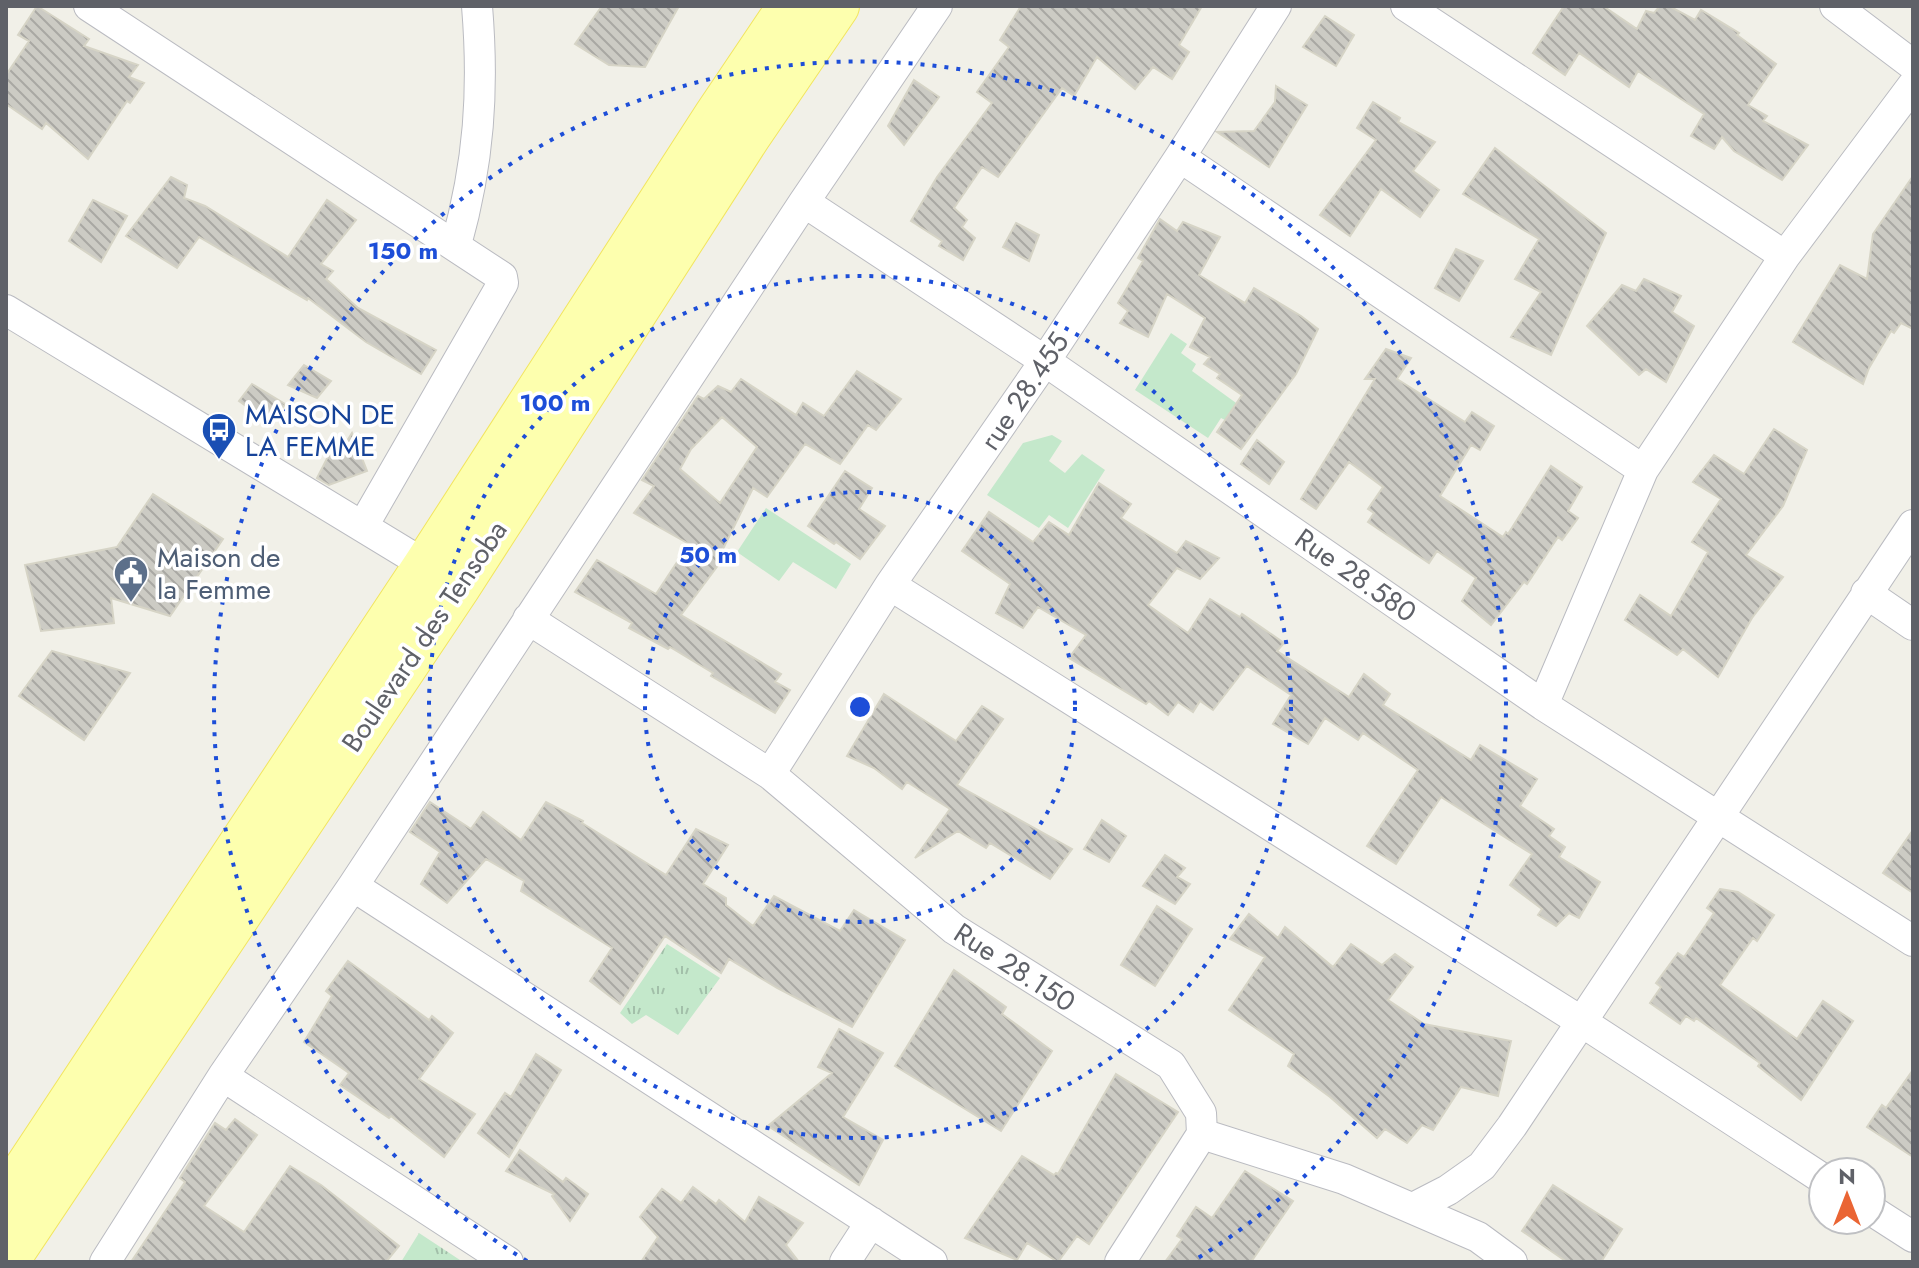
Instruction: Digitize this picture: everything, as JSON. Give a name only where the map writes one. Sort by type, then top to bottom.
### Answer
[{"type":"main road","name":"Boulevard des Tensoba","points":[[14,1260],[442,576],[716,116],[790,6]]},
{"type":"main road","name":"Boulevard des Tensoba","points":[[6,1199],[837,6]]},
{"type":"street","points":[[89,6],[502,277],[503,283],[363,526]]},
{"type":"street","points":[[456,245],[467,203],[480,111],[482,61],[477,6]]},
{"type":"street","points":[[105,1262],[223,1076],[353,886],[804,202],[937,6]]},
{"type":"street","name":"rue 28.455","points":[[770,774],[890,585],[1045,361],[1276,6]]},
{"type":"street","points":[[1406,6],[1785,256]]},
{"type":"street","points":[[1835,6],[1913,65]]},
{"type":"street","points":[[1543,705],[1643,470],[1785,256],[1913,85]]},
{"type":"street","points":[[1180,157],[1643,470]]},
{"type":"street","name":"Rue 28.580","points":[[804,202],[1045,361],[1543,705],[1913,941]]},
{"type":"street","points":[[6,310],[442,576]]},
{"type":"street","points":[[1413,1208],[1448,1190],[1482,1166],[1582,1022],[1913,525]]},
{"type":"street","points":[[890,585],[1582,1022],[1807,1169]]},
{"type":"street","points":[[1866,593],[1913,625]]},
{"type":"street","name":"Rue 28.150","points":[[528,619],[770,774],[954,929],[1171,1065],[1201,1113],[1202,1134]]},
{"type":"street","points":[[353,886],[932,1262]]},
{"type":"street","points":[[223,1076],[508,1262]]},
{"type":"street","points":[[1120,1262],[1202,1134],[1344,1179],[1478,1237],[1512,1262]]},
{"type":"street","points":[[1887,1220],[1913,1237]]},
{"type":"street","points":[[845,1262],[871,1222]]},
{"type":"green space","points":[[1171,333],[1187,344],[1181,353],[1196,364],[1192,371],[1243,408],[1233,424],[1221,418],[1208,438],[1135,390]]},
{"type":"green space","points":[[1052,435],[1062,441],[1049,461],[1065,473],[1082,454],[1105,470],[1068,528],[1049,515],[1039,528],[987,495],[1023,443]]},
{"type":"green space","points":[[766,508],[851,564],[836,589],[793,562],[779,581],[737,552]]},
{"type":"green space","points":[[667,944],[720,978],[678,1035],[646,1015],[632,1024],[620,1013]]},
{"type":"green space","points":[[419,1233],[463,1262],[401,1262]]},
{"type":"building","points":[[37,6],[89,39],[84,46],[138,65],[129,77],[144,83],[130,103],[127,101],[88,159],[46,123],[42,129],[6,104],[6,75],[29,41],[18,35]]},
{"type":"building","points":[[602,6],[679,6],[645,67],[609,65],[575,44]]},
{"type":"building","points":[[1021,6],[1202,6],[1179,45],[1189,52],[1172,79],[1153,67],[1135,89],[1097,57],[1074,96],[1062,88],[998,177],[982,167],[954,208],[967,220],[962,227],[975,238],[963,260],[939,246],[942,241],[911,221],[937,177],[992,103],[977,92],[1009,47],[1000,40]]},
{"type":"building","points":[[1564,6],[1603,6],[1637,29],[1646,11],[1654,13],[1660,6],[1669,6],[1695,20],[1701,10],[1739,33],[1737,35],[1776,64],[1748,105],[1767,116],[1763,121],[1808,145],[1782,180],[1734,151],[1722,137],[1714,149],[1691,136],[1704,114],[1638,71],[1629,87],[1579,53],[1565,75],[1533,53]]},
{"type":"building","points":[[1325,16],[1354,35],[1336,66],[1303,47]]},
{"type":"building","points":[[914,80],[939,97],[904,145],[888,126]]},
{"type":"building","points":[[1276,86],[1307,105],[1269,167],[1217,132],[1254,131],[1275,102]]},
{"type":"building","points":[[1373,102],[1400,118],[1398,122],[1435,142],[1413,171],[1439,190],[1420,217],[1381,189],[1350,236],[1320,215],[1376,140],[1357,128]]},
{"type":"building","points":[[1495,148],[1606,233],[1551,355],[1511,337],[1541,292],[1515,279],[1539,239],[1463,194]]},
{"type":"building","points":[[1913,176],[1913,329],[1901,323],[1894,333],[1891,331],[1863,384],[1793,342],[1840,265],[1867,279],[1873,234]]},
{"type":"building","points":[[171,177],[187,185],[184,198],[205,206],[288,257],[327,200],[356,220],[321,264],[333,271],[326,279],[358,308],[436,350],[421,374],[366,342],[308,298],[199,237],[177,268],[126,236]]},
{"type":"building","points":[[93,200],[127,216],[101,262],[69,241]]},
{"type":"building","points":[[1160,219],[1177,231],[1183,222],[1220,237],[1199,275],[1245,303],[1254,288],[1318,329],[1296,374],[1241,449],[1217,432],[1242,395],[1217,378],[1220,374],[1204,364],[1210,357],[1190,347],[1205,318],[1167,294],[1148,337],[1120,323],[1128,311],[1118,303],[1143,261],[1138,258]]},
{"type":"building","points":[[1016,223],[1039,235],[1029,261],[1003,247]]},
{"type":"building","points":[[1456,249],[1483,261],[1459,301],[1435,288]]},
{"type":"building","points":[[1644,279],[1681,296],[1672,312],[1694,326],[1666,382],[1646,369],[1639,375],[1587,326],[1622,285],[1636,291]]},
{"type":"building","points":[[1386,349],[1411,358],[1397,379],[1465,422],[1472,412],[1494,426],[1480,450],[1471,445],[1440,496],[1503,537],[1506,532],[1508,534],[1551,466],[1582,487],[1568,511],[1578,518],[1562,540],[1558,537],[1527,584],[1524,582],[1491,625],[1462,601],[1476,578],[1437,551],[1429,563],[1368,522],[1374,513],[1368,509],[1383,487],[1349,462],[1316,509],[1301,499],[1375,379],[1365,379]]},
{"type":"building","points":[[304,365],[331,381],[317,398],[288,385]]},
{"type":"building","points":[[857,371],[901,399],[876,430],[868,425],[840,464],[805,444],[767,497],[753,488],[721,553],[725,556],[681,615],[781,674],[775,682],[790,690],[775,713],[711,676],[713,673],[670,647],[668,649],[629,628],[632,623],[575,592],[597,560],[656,594],[689,544],[634,513],[654,486],[642,480],[698,396],[704,399],[718,386],[731,392],[741,379],[796,415],[803,403],[824,416]],"holes":[[[722,417],[757,447],[720,503],[680,469],[691,449]]]},
{"type":"building","points":[[252,384],[285,404],[271,424],[239,401]]},
{"type":"building","points":[[1774,429],[1807,450],[1783,506],[1746,555],[1783,577],[1752,618],[1718,677],[1683,649],[1677,655],[1625,620],[1640,595],[1671,616],[1708,552],[1692,542],[1721,499],[1693,482],[1714,455],[1744,474]]},
{"type":"building","points":[[352,433],[367,471],[329,485],[317,478],[339,435],[347,441]]},
{"type":"building","points":[[1257,440],[1284,462],[1269,484],[1241,464]]},
{"type":"building","points":[[845,471],[872,488],[859,509],[885,526],[860,559],[808,526]]},
{"type":"building","points":[[1099,483],[1131,504],[1121,518],[1177,553],[1186,541],[1219,558],[1200,579],[1177,568],[1148,605],[1188,633],[1210,599],[1240,617],[1242,614],[1284,643],[1277,651],[1349,697],[1364,674],[1390,694],[1383,705],[1471,760],[1480,745],[1537,779],[1520,806],[1554,829],[1549,836],[1565,847],[1559,857],[1600,882],[1579,918],[1569,913],[1556,926],[1538,915],[1542,909],[1510,885],[1532,854],[1441,797],[1396,864],[1367,846],[1418,770],[1363,733],[1358,740],[1325,718],[1308,744],[1273,724],[1291,695],[1247,666],[1213,710],[1200,701],[1193,712],[1178,702],[1168,715],[1149,701],[1146,704],[1069,658],[1086,635],[1038,607],[1023,628],[996,613],[1010,584],[962,551],[989,512],[1033,542],[1049,522],[1069,535]]},
{"type":"building","points":[[153,494],[223,539],[170,616],[111,598],[114,623],[41,631],[25,565],[117,547]]},
{"type":"building","points":[[52,651],[130,673],[84,740],[19,696]]},
{"type":"building","points":[[884,694],[956,741],[982,706],[1003,719],[957,785],[1072,849],[1050,879],[990,843],[986,848],[958,831],[915,858],[950,809],[907,782],[902,789],[874,768],[847,756]]},
{"type":"building","points":[[430,802],[471,829],[483,812],[521,840],[546,802],[583,821],[666,875],[696,829],[728,845],[703,884],[726,898],[726,905],[753,926],[774,896],[840,931],[854,910],[905,940],[852,1027],[729,959],[721,973],[665,936],[620,1004],[590,981],[612,948],[521,891],[524,881],[486,859],[447,903],[421,884],[440,852],[410,832]]},
{"type":"building","points":[[1102,820],[1126,836],[1109,862],[1084,849]]},
{"type":"building","points":[[1913,830],[1913,893],[1883,873]]},
{"type":"building","points":[[1165,855],[1185,868],[1177,877],[1190,884],[1175,904],[1143,886]]},
{"type":"building","points":[[1720,889],[1738,892],[1774,915],[1757,941],[1753,938],[1720,985],[1797,1039],[1823,1001],[1853,1021],[1801,1100],[1758,1066],[1760,1063],[1696,1018],[1694,1021],[1686,1016],[1680,1024],[1650,1003],[1661,987],[1656,983],[1678,953],[1684,957],[1714,913],[1707,908]]},
{"type":"building","points":[[1157,906],[1192,929],[1155,986],[1121,965]]},
{"type":"building","points":[[1249,914],[1278,938],[1285,927],[1333,967],[1351,944],[1382,965],[1395,954],[1413,967],[1388,1000],[1424,1024],[1511,1041],[1498,1096],[1461,1087],[1433,1130],[1422,1125],[1407,1143],[1385,1129],[1377,1138],[1288,1066],[1294,1054],[1229,1010],[1265,957],[1230,939]]},
{"type":"building","points":[[348,961],[429,1020],[432,1016],[453,1033],[419,1079],[475,1114],[444,1157],[391,1116],[389,1118],[340,1085],[349,1073],[304,1042],[332,996],[326,991]]},
{"type":"building","points":[[954,970],[1006,1007],[1002,1014],[1052,1051],[1001,1131],[895,1066]]},
{"type":"building","points":[[839,1029],[883,1053],[843,1117],[883,1140],[859,1185],[768,1126],[832,1073],[818,1067]]},
{"type":"building","points":[[536,1054],[561,1070],[509,1157],[478,1133],[505,1093],[511,1097]]},
{"type":"building","points":[[1913,1070],[1913,1157],[1867,1127],[1882,1105],[1886,1108]]},
{"type":"building","points":[[1116,1074],[1178,1112],[1089,1244],[1077,1236],[1058,1262],[1027,1243],[1017,1260],[965,1238],[1022,1156],[1054,1175],[1058,1174]]},
{"type":"building","points":[[235,1119],[257,1135],[204,1206],[244,1232],[290,1166],[321,1185],[399,1246],[386,1262],[131,1262],[185,1182],[180,1178],[215,1123],[226,1130]]},
{"type":"building","points":[[520,1150],[563,1182],[566,1178],[588,1194],[570,1221],[552,1196],[554,1194],[506,1171]]},
{"type":"building","points":[[1245,1171],[1293,1201],[1251,1262],[1165,1262],[1182,1239],[1177,1236],[1196,1207],[1212,1218]]},
{"type":"building","points":[[1553,1185],[1622,1229],[1601,1262],[1567,1262],[1522,1231]]},
{"type":"building","points":[[693,1187],[716,1204],[719,1200],[745,1222],[759,1197],[803,1223],[786,1245],[799,1262],[641,1262],[658,1237],[640,1217],[662,1189],[681,1203]]},
{"type":"place","name":"MAISON DE LA FEMME","points":[[219,461]]},
{"type":"place","name":"Maison de la Femme","points":[[131,604]]}]
